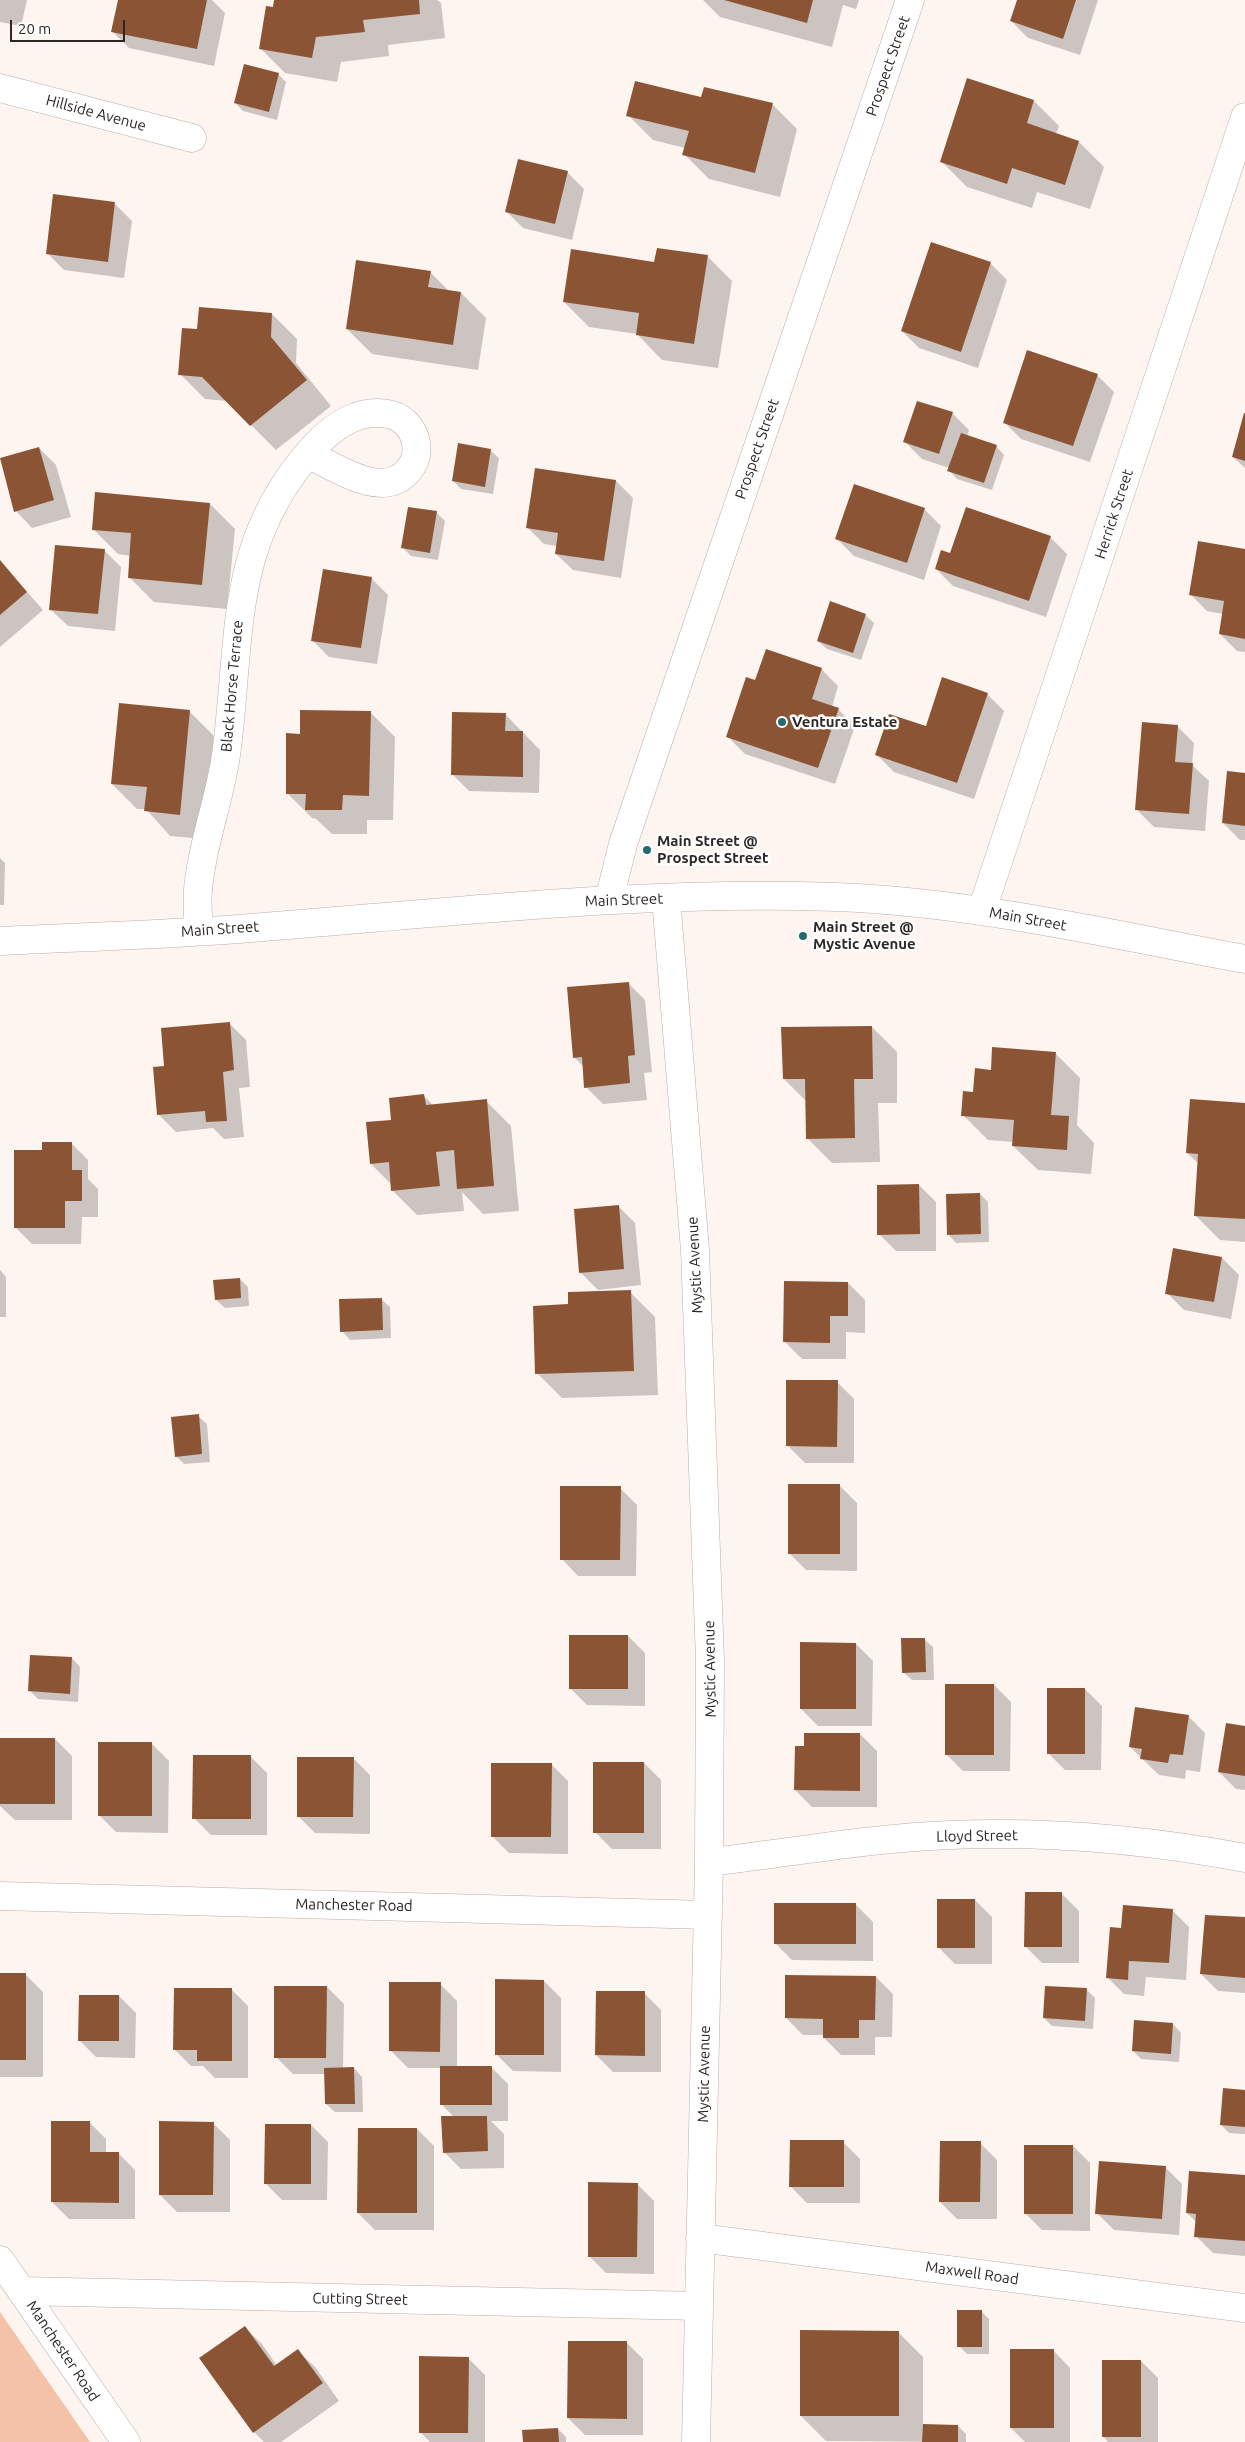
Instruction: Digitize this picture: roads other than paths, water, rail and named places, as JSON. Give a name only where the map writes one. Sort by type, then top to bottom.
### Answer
[{"type":"street","name":"Prospect Street","points":[[609,900],[622,844],[910,0]]},
{"type":"street","name":"Hillside Avenue","points":[[0,88],[192,138]]},
{"type":"street","name":"Herrick Street","points":[[982,910],[1245,117]]},
{"type":"street","name":"Black Horse Terrace","points":[[199,931],[199,881],[225,756],[238,623],[244,586],[255,547],[273,503],[284,484],[308,454]]},
{"type":"street","name":"Main Street","points":[[0,941],[199,931],[609,900],[837,897],[982,910],[1245,959]]},
{"type":"street","name":"Mystic Avenue","points":[[666,898],[698,1299],[710,1661],[709,1862],[696,2442]]},
{"type":"street","name":"Lloyd Street","points":[[709,1862],[924,1837],[981,1834],[1097,1839],[1184,1848],[1245,1858]]},
{"type":"street","name":"Manchester Road","points":[[0,1896],[708,1914]]},
{"type":"street","name":"Maxwell Road","points":[[700,2238],[1245,2308]]},
{"type":"street","name":"Manchester Road","points":[[0,2260],[126,2442]]},
{"type":"street","name":"Cutting Street","points":[[22,2291],[699,2306]]},
{"type":"place","name":"Ventura Estate","points":[[782,722]]},
{"type":"place","name":"Main Street @ Prospect Street","points":[[647,850]]},
{"type":"place","name":"Main Street @ Mystic Avenue","points":[[803,936]]}]
